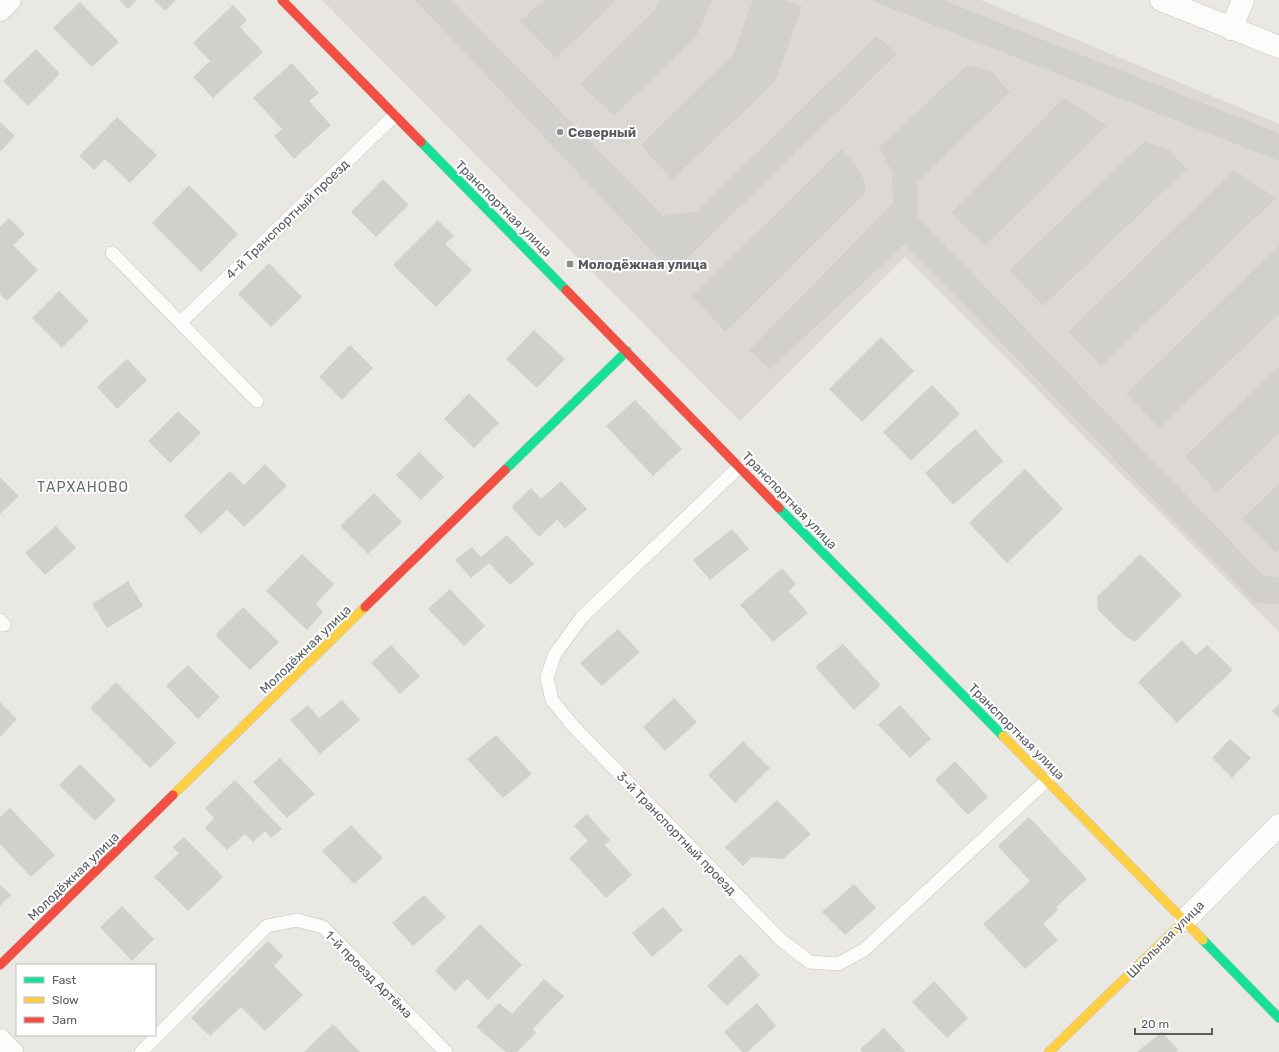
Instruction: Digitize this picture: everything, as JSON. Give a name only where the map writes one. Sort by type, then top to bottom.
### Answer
[{"type":"street","points":[[0,10],[10,0]]},
{"type":"street","name":"Транспортная улица","points":[[282,0],[394,116],[627,351],[739,467],[1185,920],[1279,1018]]},
{"type":"street","points":[[1161,0],[1279,47]]},
{"type":"street","points":[[1231,29],[1243,0]]},
{"type":"street","name":"Молодёжная улица","points":[[0,965],[627,351]]},
{"type":"street","name":"Школьная улица","points":[[1049,1052],[1185,920],[1279,825]]},
{"type":"street","points":[[0,1040],[12,1052]]},
{"type":"lane","name":"4-й Транспортный проезд","points":[[180,322],[394,116]]},
{"type":"lane","points":[[112,253],[257,401]]},
{"type":"lane","name":"3-й Транспортный проезд","points":[[739,467],[582,617],[555,654],[547,677],[552,700],[573,726],[781,940],[810,962],[838,964],[864,950],[1047,780]]},
{"type":"lane","name":"1-й проезд Артёма","points":[[141,1052],[267,926],[297,920],[323,927],[446,1052]]},
{"type":"shaded area","name":"Северный","points":[[322,0],[981,0],[1279,124],[1279,632],[905,257],[740,421]]},
{"type":"building","points":[[119,0],[137,0],[128,9]]},
{"type":"building","points":[[154,0],[176,0],[165,11]]},
{"type":"building","name":"Северный","points":[[415,0],[451,0],[663,216],[697,211],[876,36],[898,53],[672,273]]},
{"type":"building","points":[[544,0],[617,0],[556,58],[520,21]]},
{"type":"building","points":[[659,0],[712,0],[697,36],[614,116],[580,84],[655,10]]},
{"type":"building","points":[[753,0],[783,0],[802,6],[776,81],[672,180],[641,145],[733,54]]},
{"type":"building","points":[[870,0],[943,0],[1279,133],[1279,161]]},
{"type":"building","points":[[80,2],[119,42],[92,67],[53,28]]},
{"type":"building","points":[[233,5],[247,20],[240,27],[263,52],[213,98],[193,77],[210,61],[193,43]]},
{"type":"building","points":[[36,49],[60,74],[28,106],[3,81]]},
{"type":"building","points":[[292,63],[319,93],[309,101],[331,125],[294,159],[274,136],[282,129],[253,98]]},
{"type":"building","points":[[967,65],[991,71],[1010,92],[917,183],[918,217],[1264,576],[1279,577],[1279,604],[1254,603],[905,244],[770,369],[749,350],[893,203],[892,172],[879,148]]},
{"type":"building","points":[[1063,98],[1107,125],[985,246],[951,213]]},
{"type":"building","points":[[117,117],[157,155],[130,183],[105,159],[94,170],[79,156]]},
{"type":"building","points":[[0,122],[15,136],[0,152]]},
{"type":"building","points":[[1145,141],[1169,150],[1187,169],[1043,306],[1009,270]]},
{"type":"building","points":[[842,149],[862,173],[866,192],[725,332],[692,296]]},
{"type":"building","points":[[1234,170],[1276,198],[1101,366],[1068,332]]},
{"type":"building","points":[[383,179],[409,205],[376,237],[351,212]]},
{"type":"building","points":[[189,185],[238,234],[201,272],[152,223]]},
{"type":"building","points":[[9,218],[25,234],[13,245],[38,270],[7,301],[0,294],[0,227]]},
{"type":"building","points":[[438,220],[454,236],[445,244],[472,270],[436,307],[393,265]]},
{"type":"building","points":[[1279,245],[1279,314],[1159,428],[1126,394]]},
{"type":"building","points":[[269,263],[302,297],[271,327],[238,294]]},
{"type":"building","points":[[59,291],[89,321],[62,348],[32,318]]},
{"type":"building","points":[[534,330],[565,359],[537,388],[506,359]]},
{"type":"building","points":[[881,337],[914,371],[862,422],[829,389]]},
{"type":"building","points":[[350,345],[373,368],[342,400],[319,377]]},
{"type":"building","points":[[127,359],[147,380],[117,409],[97,387]]},
{"type":"building","points":[[1279,366],[1279,433],[1217,493],[1185,456]]},
{"type":"building","points":[[932,385],[960,414],[911,461],[883,432]]},
{"type":"building","points":[[469,393],[499,423],[474,448],[444,419]]},
{"type":"building","points":[[635,400],[682,449],[653,476],[606,426]]},
{"type":"building","points":[[178,411],[201,433],[170,463],[148,441]]},
{"type":"building","points":[[975,429],[1003,461],[953,505],[925,473]]},
{"type":"building","points":[[419,452],[444,477],[421,500],[396,475]]},
{"type":"building","points":[[265,464],[287,486],[244,527],[227,510],[201,534],[184,516],[230,471],[244,485]]},
{"type":"building","points":[[1025,469],[1063,509],[1007,563],[969,523]]},
{"type":"building","points":[[0,477],[19,496],[0,514]]},
{"type":"building","points":[[561,481],[587,509],[565,528],[557,520],[539,537],[511,507],[531,488],[541,499]]},
{"type":"building","points":[[1279,483],[1279,550],[1276,553],[1242,519]]},
{"type":"building","points":[[374,493],[402,522],[368,554],[340,526]]},
{"type":"building","points":[[56,526],[76,548],[45,575],[25,553]]},
{"type":"building","points":[[732,529],[749,549],[710,580],[693,560]]},
{"type":"building","points":[[507,535],[534,564],[510,585],[489,563],[471,578],[455,560],[472,547],[481,557]]},
{"type":"building","points":[[302,554],[334,584],[316,604],[323,612],[307,630],[266,591]]},
{"type":"building","points":[[1140,554],[1182,595],[1135,642],[1126,637],[1098,610],[1097,597]]},
{"type":"building","points":[[782,568],[796,584],[789,591],[808,613],[773,642],[740,605]]},
{"type":"building","points":[[128,581],[143,606],[107,628],[92,604]]},
{"type":"building","points":[[450,589],[485,626],[464,646],[428,609]]},
{"type":"building","points":[[243,607],[279,642],[250,670],[215,635]]},
{"type":"building","points":[[618,629],[640,652],[602,686],[580,663]]},
{"type":"building","points":[[1182,640],[1196,655],[1207,645],[1233,670],[1177,723],[1138,682]]},
{"type":"building","points":[[843,644],[881,685],[854,710],[815,667]]},
{"type":"building","points":[[391,645],[420,676],[400,694],[371,663]]},
{"type":"building","points":[[188,665],[220,697],[198,719],[166,686]]},
{"type":"building","points":[[116,682],[176,743],[150,768],[90,708]]},
{"type":"building","points":[[674,698],[697,722],[665,751],[643,727]]},
{"type":"building","points":[[342,700],[360,720],[320,754],[290,720],[308,705],[319,718]]},
{"type":"building","points":[[0,702],[17,719],[0,737]]},
{"type":"building","points":[[1279,704],[1279,718],[1272,711]]},
{"type":"building","points":[[900,705],[931,739],[910,758],[878,725]]},
{"type":"building","points":[[496,735],[532,774],[503,798],[467,759]]},
{"type":"building","points":[[1230,739],[1251,758],[1232,778],[1212,758]]},
{"type":"building","points":[[743,741],[770,768],[735,803],[708,775]]},
{"type":"building","points":[[280,758],[315,794],[287,818],[253,782]]},
{"type":"building","points":[[955,761],[988,797],[968,815],[935,780]]},
{"type":"building","points":[[80,764],[116,800],[95,821],[59,785]]},
{"type":"building","points":[[235,780],[282,829],[271,838],[265,831],[253,842],[245,834],[227,850],[205,828],[214,818],[205,808]]},
{"type":"building","points":[[777,800],[811,834],[783,859],[752,857],[743,866],[725,847]]},
{"type":"building","points":[[10,808],[55,855],[31,877],[0,844],[0,817]]},
{"type":"building","points":[[587,814],[610,840],[605,845],[632,875],[606,898],[569,858],[588,841],[574,826]]},
{"type":"building","points":[[1029,817],[1087,879],[1056,907],[1058,910],[1043,924],[1058,940],[1025,969],[983,924],[1030,881],[998,846]]},
{"type":"building","points":[[351,825],[383,858],[354,884],[322,851]]},
{"type":"building","points":[[184,837],[223,877],[188,911],[154,877],[179,853],[173,847]]},
{"type":"building","points":[[854,884],[876,908],[845,935],[822,912]]},
{"type":"building","points":[[0,885],[11,895],[0,906]]},
{"type":"building","points":[[424,895],[446,917],[413,946],[392,923]]},
{"type":"building","points":[[122,906],[154,939],[132,961],[100,927]]},
{"type":"building","points":[[663,907],[683,930],[652,957],[632,933]]},
{"type":"building","points":[[480,924],[522,965],[488,1000],[467,979],[455,991],[435,971]]},
{"type":"building","points":[[268,941],[283,956],[274,966],[303,995],[265,1031],[241,1007],[210,1036],[191,1018]]},
{"type":"building","points":[[740,954],[760,975],[727,1006],[707,986]]},
{"type":"building","points":[[544,979],[564,996],[533,1029],[536,1033],[517,1052],[506,1052],[476,1027],[499,1003],[512,1014]]},
{"type":"building","points":[[934,981],[968,1018],[947,1038],[912,1002]]},
{"type":"building","points":[[757,1003],[776,1026],[747,1052],[742,1052],[724,1032]]},
{"type":"building","points":[[333,1024],[360,1052],[304,1052]]},
{"type":"building","points":[[884,1028],[906,1052],[863,1052],[860,1049]]},
{"type":"building","points":[[1162,1032],[1178,1050],[1176,1052],[1137,1052]]},
{"type":"traffic: fast","points":[[421,142],[566,290]]},
{"type":"traffic: fast","points":[[505,470],[627,351]]},
{"type":"traffic: fast","points":[[779,508],[1003,736]]},
{"type":"traffic: fast","points":[[1203,940],[1279,1018]]},
{"type":"traffic: slow","points":[[173,795],[365,607]]},
{"type":"traffic: slow","points":[[1003,736],[1203,940]]},
{"type":"traffic: slow","points":[[1049,1052],[1185,920]]},
{"type":"traffic: jam","points":[[282,0],[421,142]]},
{"type":"traffic: jam","points":[[566,290],[779,508]]},
{"type":"traffic: jam","points":[[365,607],[505,470]]},
{"type":"traffic: jam","points":[[0,965],[173,795]]},
{"type":"place","name":"Северный","points":[[560,132]]},
{"type":"place","name":"Молодёжная улица","points":[[570,264]]},
{"type":"district","name":"ТАРХАНОВО","points":[[83,487]]}]
